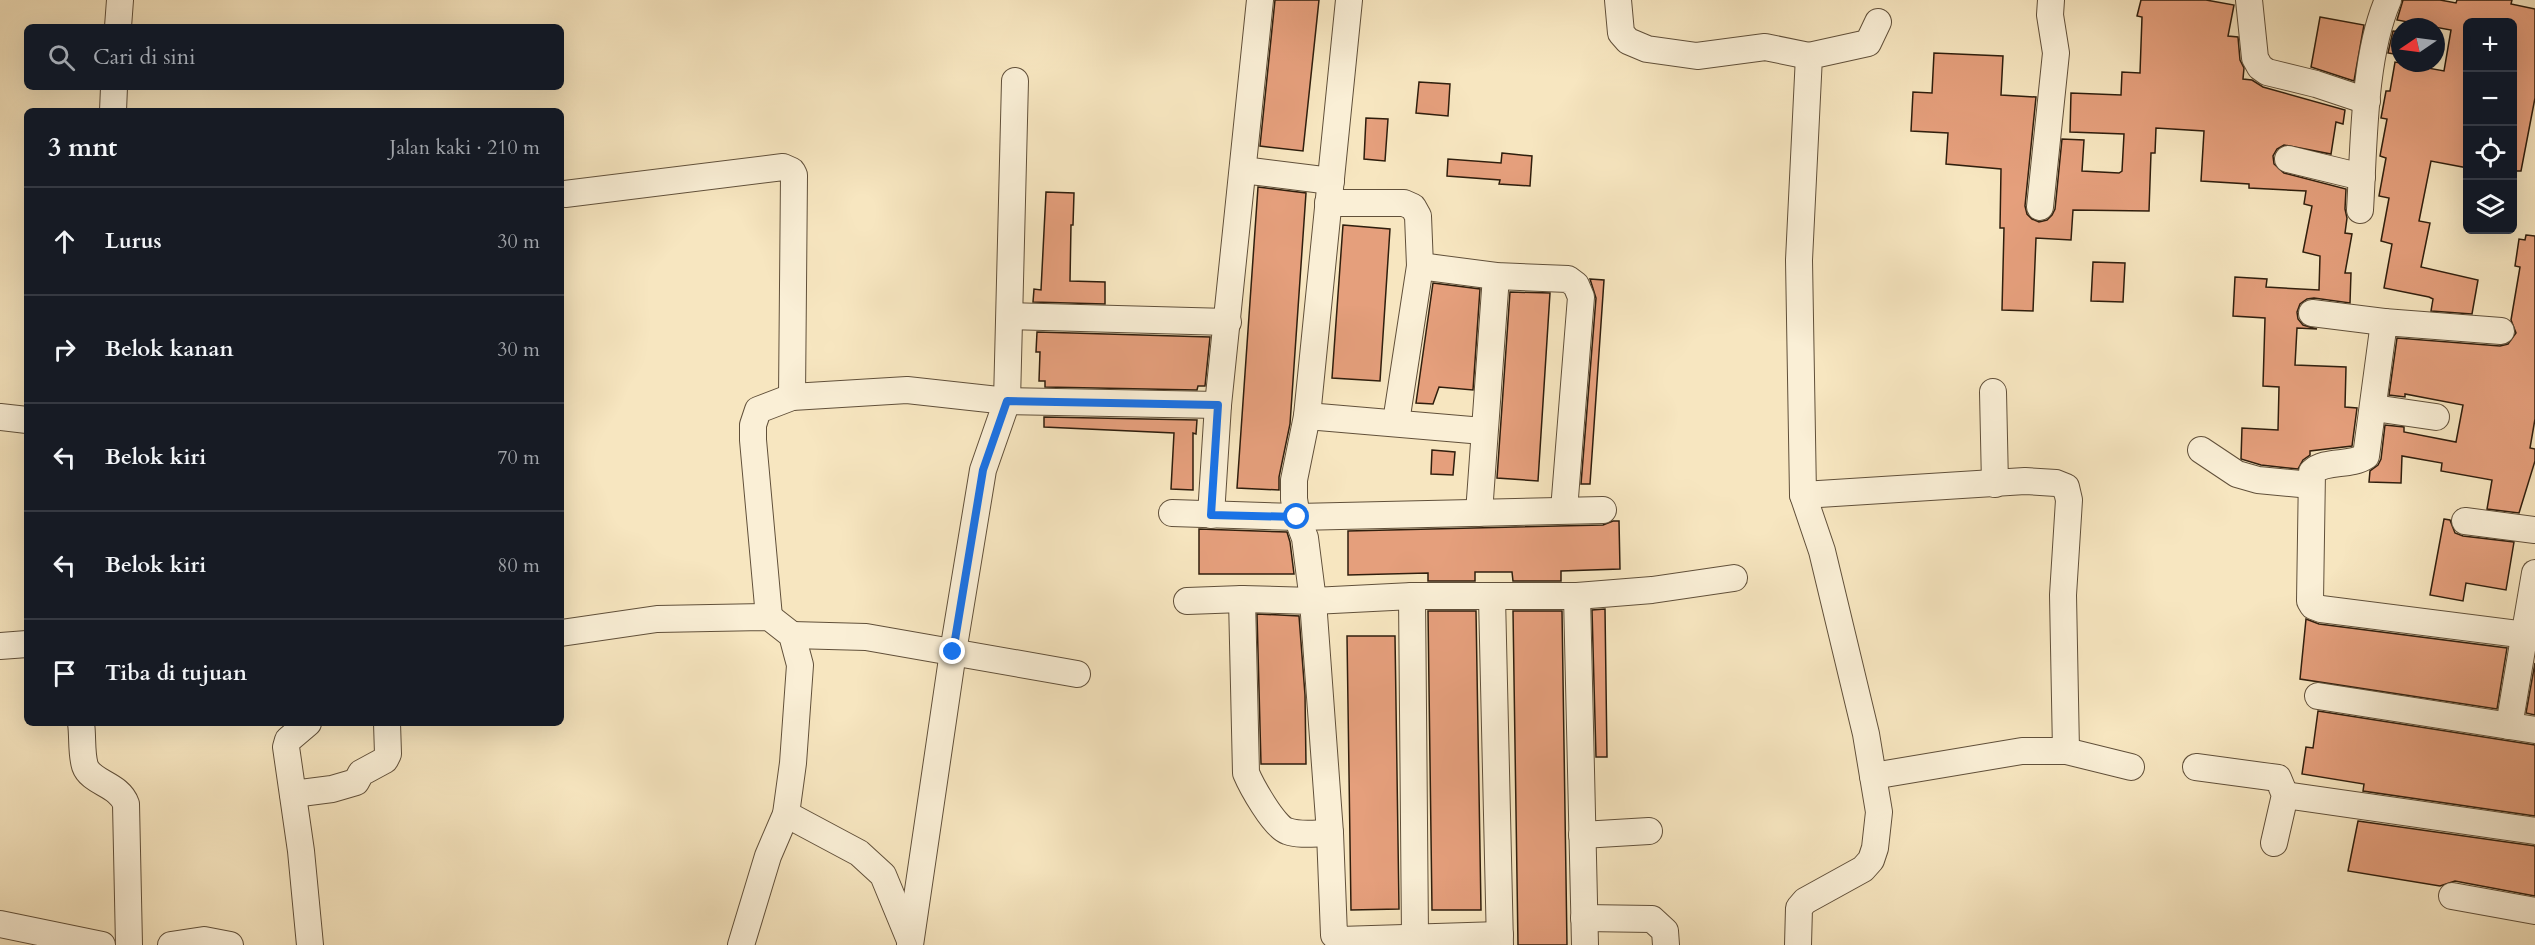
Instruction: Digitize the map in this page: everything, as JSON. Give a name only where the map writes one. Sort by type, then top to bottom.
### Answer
[{"type":"street","points":[[118,24],[120,0]]},
{"type":"street","points":[[1211,515],[1218,405],[1260,0]]},
{"type":"street","points":[[1349,0],[1307,416],[1294,480],[1297,517],[1305,538],[1313,601],[1330,832],[1334,935],[1340,940],[1415,936],[1500,940],[1492,597]]},
{"type":"street","points":[[1618,0],[1621,33],[1628,41],[1647,49],[1697,56],[1766,47],[1809,56],[1855,47],[1868,42],[1878,22]]},
{"type":"street","points":[[2040,207],[2056,53],[2050,15],[2051,0]]},
{"type":"street","points":[[2249,0],[2255,58],[2260,67],[2267,72],[2316,84],[2367,101]]},
{"type":"street","points":[[2360,210],[2367,101],[2378,33],[2388,0]]},
{"type":"street","points":[[1798,945],[1799,908],[1805,901],[1863,869],[1875,848],[1879,812],[1866,734],[1822,551],[1803,495],[1799,260],[1809,56]]},
{"type":"street","points":[[910,942],[953,652],[983,470],[1007,401],[1015,81]]},
{"type":"street","points":[[113,108],[114,90]]},
{"type":"street","points":[[2288,159],[2362,177]]},
{"type":"street","points":[[565,194],[783,167],[792,171],[794,175],[792,397]]},
{"type":"street","points":[[1243,170],[1329,192],[1413,207],[1418,216],[1420,267],[1396,422]]},
{"type":"street","points":[[1420,267],[1496,276],[1568,279],[1576,285],[1581,297],[1564,510]]},
{"type":"street","points":[[1479,513],[1483,432],[1496,276]]},
{"type":"street","points":[[2312,313],[2384,322],[2501,331]]},
{"type":"street","points":[[1010,316],[1228,322]]},
{"type":"street","points":[[2384,322],[2366,456],[2359,460],[2316,469],[2312,472],[2310,601],[2313,606],[2321,609],[2530,636]]},
{"type":"street","points":[[769,616],[753,425],[758,410],[792,397],[907,390],[1007,401],[1218,405]]},
{"type":"street","points":[[1993,392],[1995,484]]},
{"type":"street","points":[[2374,408],[2436,417]]},
{"type":"street","points":[[1307,416],[1396,422],[1483,432]]},
{"type":"street","points":[[0,417],[24,420]]},
{"type":"street","points":[[2201,450],[2237,474],[2258,480],[2311,485]]},
{"type":"street","points":[[1803,495],[2025,481],[2056,483],[2066,487],[2069,500],[2063,595],[2066,751]]},
{"type":"street","points":[[1172,513],[1297,517],[1603,510]]},
{"type":"street","points":[[2465,521],[2535,530]]},
{"type":"street","points":[[2509,726],[2530,636],[2535,573]]},
{"type":"street","points":[[1187,601],[1242,599],[1313,601],[1412,596],[1577,596],[1652,590],[1734,578]]},
{"type":"street","points":[[1412,596],[1415,936]]},
{"type":"street","points":[[1577,596],[1585,945]]},
{"type":"street","points":[[1242,599],[1246,773],[1254,794],[1281,829],[1301,833],[1330,832]]},
{"type":"street","points":[[564,633],[657,619],[769,616],[792,635],[800,665],[793,763],[786,814],[768,856],[741,945]]},
{"type":"street","points":[[792,635],[866,637],[1077,674]]},
{"type":"street","points":[[0,646],[24,644]]},
{"type":"street","points":[[2318,696],[2535,730]]},
{"type":"street","points":[[81,726],[86,766],[91,774],[118,791],[126,804],[129,945]]},
{"type":"street","points":[[305,726],[286,743],[310,945]]},
{"type":"street","points":[[293,794],[332,789],[356,782],[361,773],[385,760],[388,754],[387,726]]},
{"type":"street","points":[[1873,776],[2022,751],[2066,751],[2131,767]]},
{"type":"street","points":[[2196,767],[2278,778],[2285,795],[2274,843]]},
{"type":"street","points":[[2285,795],[2535,831]]},
{"type":"street","points":[[786,814],[859,853],[883,875],[910,942]]},
{"type":"street","points":[[1582,835],[1649,831]]},
{"type":"street","points":[[2452,896],[2535,911]]},
{"type":"street","points":[[1584,918],[1652,919],[1665,931],[1666,945]]},
{"type":"street","points":[[0,924],[102,945]]},
{"type":"street","points":[[171,945],[214,940],[230,945]]},
{"type":"building","points":[[1275,0],[1319,0],[1303,151],[1260,146]]},
{"type":"building","points":[[2141,0],[2206,0],[2234,5],[2228,36],[2238,37],[2240,60],[2244,68],[2243,79],[2252,80],[2263,87],[2345,110],[2343,124],[2336,122],[2331,154],[2284,145],[2277,149],[2273,156],[2274,164],[2284,173],[2346,189],[2345,233],[2352,234],[2345,273],[2351,273],[2350,303],[2314,298],[2307,299],[2300,304],[2297,312],[2298,319],[2303,325],[2317,329],[2297,328],[2295,365],[2346,367],[2345,407],[2357,408],[2352,446],[2310,451],[2310,455],[2303,460],[2298,469],[2261,465],[2241,459],[2242,428],[2278,430],[2279,387],[2263,386],[2265,318],[2233,316],[2235,277],[2267,279],[2266,287],[2319,290],[2320,256],[2303,252],[2312,206],[2304,204],[2306,191],[2249,188],[2249,184],[2201,181],[2204,131],[2156,128],[2155,153],[2151,153],[2149,211],[2073,210],[2071,240],[2036,238],[2033,311],[2002,310],[2004,228],[2000,228],[2001,169],[1946,164],[1948,133],[1911,131],[1913,92],[1932,93],[1934,53],[2003,56],[2001,95],[2036,97],[2025,206],[2027,214],[2032,219],[2039,222],[2047,220],[2055,209],[2062,139],[2084,140],[2082,171],[2119,173],[2122,171],[2124,134],[2070,132],[2071,93],[2121,95],[2122,72],[2140,73],[2142,17],[2137,16]]},
{"type":"building","points":[[2403,0],[2440,0],[2456,3],[2457,0],[2512,0],[2511,4],[2535,9],[2535,98],[2521,171],[2517,171],[2517,18],[2463,18],[2463,167],[2431,161],[2419,221],[2430,223],[2421,267],[2478,280],[2472,314],[2431,311],[2433,299],[2429,297],[2384,288],[2392,244],[2381,241],[2389,198],[2379,196],[2386,158],[2380,156],[2387,119],[2381,118],[2386,91],[2390,91],[2393,72],[2445,72],[2451,30],[2445,29],[2445,18],[2398,18]]},
{"type":"building","points":[[2320,17],[2364,25],[2354,81],[2311,67]]},
{"type":"building","points":[[1419,82],[1450,84],[1448,116],[1416,113]]},
{"type":"building","points":[[1366,118],[1388,119],[1385,161],[1364,159]]},
{"type":"building","points":[[1502,153],[1532,156],[1530,186],[1499,184],[1500,180],[1447,176],[1448,159],[1501,163]]},
{"type":"building","points":[[1258,187],[1306,193],[1290,424],[1279,477],[1279,490],[1237,488]]},
{"type":"building","points":[[1046,192],[1074,193],[1070,281],[1105,282],[1105,304],[1033,302],[1034,289],[1041,290]]},
{"type":"building","points":[[1343,225],[1390,229],[1380,381],[1332,378]]},
{"type":"building","points":[[2526,235],[2535,236],[2535,419],[2530,448],[2535,449],[2535,461],[2519,513],[2487,509],[2492,480],[2441,471],[2442,463],[2402,456],[2401,483],[2369,482],[2370,471],[2378,465],[2381,459],[2385,425],[2404,427],[2404,432],[2456,442],[2463,405],[2405,394],[2405,397],[2389,395],[2397,338],[2500,346],[2508,344],[2516,333],[2511,320],[2520,267],[2515,266],[2519,239],[2525,240]]},
{"type":"building","points":[[2093,262],[2125,263],[2123,302],[2091,301]]},
{"type":"building","points":[[1590,279],[1604,280],[1590,484],[1581,484],[1596,298]]},
{"type":"building","points":[[1433,283],[1480,289],[1473,390],[1439,387],[1433,404],[1416,403]]},
{"type":"building","points":[[1510,292],[1550,293],[1538,481],[1497,478]]},
{"type":"building","points":[[1037,332],[1210,337],[1205,386],[1198,386],[1197,390],[1045,387],[1045,381],[1039,381],[1040,352],[1036,352]]},
{"type":"building","points":[[1044,417],[1197,420],[1196,434],[1193,433],[1193,490],[1171,489],[1174,433],[1044,427]]},
{"type":"building","points":[[1432,450],[1455,452],[1453,475],[1431,474]]},
{"type":"building","points":[[2444,519],[2450,520],[2455,533],[2463,536],[2514,542],[2506,590],[2466,583],[2463,601],[2430,595]]},
{"type":"building","points":[[1619,521],[1620,569],[1561,571],[1561,581],[1513,581],[1512,572],[1475,572],[1475,581],[1428,581],[1428,573],[1348,575],[1348,531],[1603,525]]},
{"type":"building","points":[[1199,529],[1287,532],[1294,574],[1199,574]]},
{"type":"building","points":[[1605,609],[1607,757],[1596,757],[1592,610]]},
{"type":"building","points":[[1428,611],[1476,611],[1481,910],[1432,910]]},
{"type":"building","points":[[1513,611],[1562,611],[1567,945],[1518,945]]},
{"type":"building","points":[[1257,614],[1299,616],[1305,695],[1306,764],[1261,764]]},
{"type":"building","points":[[2306,619],[2319,624],[2507,648],[2497,709],[2300,679]]},
{"type":"building","points":[[1347,636],[1395,636],[1399,909],[1351,910]]},
{"type":"building","points":[[2535,663],[2535,715],[2526,713]]},
{"type":"building","points":[[2318,711],[2535,745],[2535,816],[2363,791],[2364,784],[2302,774],[2306,747],[2313,748]]},
{"type":"building","points":[[2358,821],[2535,846],[2535,896],[2455,881],[2440,886],[2348,871]]},
{"type":"route","points":[[953,652],[983,470],[1007,401],[1218,405],[1211,515],[1297,517]]}]
